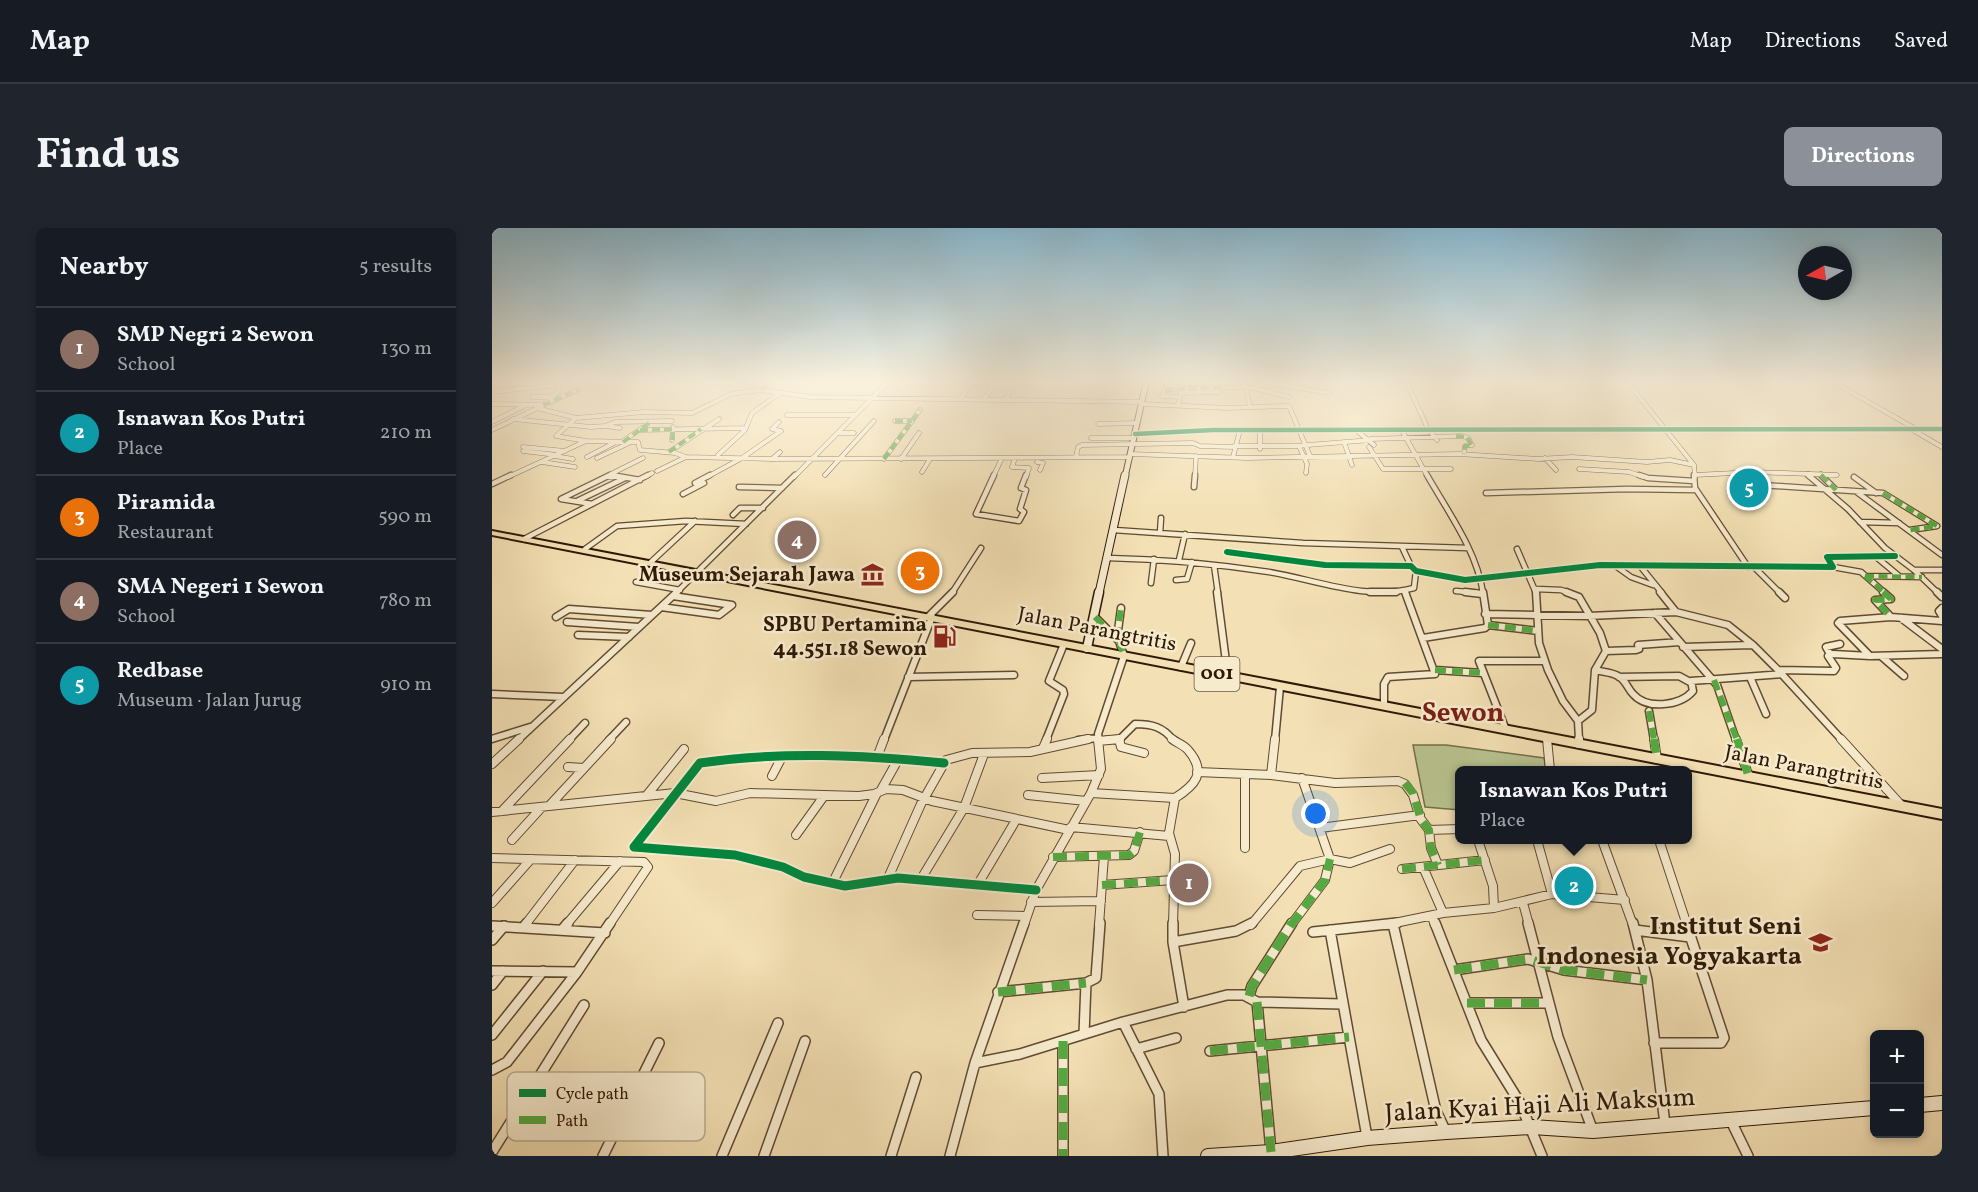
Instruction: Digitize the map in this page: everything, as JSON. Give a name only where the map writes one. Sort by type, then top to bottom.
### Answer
[{"type":"main road","name":"Jalan Parangtritis","points":[[492,533],[930,616],[1228,677],[1384,705],[1691,766]]},
{"type":"main road","name":"Jalan Parangtritis","points":[[1692,766],[1942,814]]},
{"type":"street","points":[[569,426],[556,436],[586,441],[639,443],[640,450],[669,452],[683,458]]},
{"type":"street","points":[[607,426],[620,428]]},
{"type":"street","points":[[623,441],[645,426]]},
{"type":"street","points":[[669,452],[706,426]]},
{"type":"street","points":[[695,483],[742,458],[781,431],[772,429],[775,426]]},
{"type":"street","points":[[492,764],[674,596],[844,426]]},
{"type":"street","points":[[825,476],[869,426]]},
{"type":"street","points":[[884,459],[908,426]]},
{"type":"street","points":[[1107,426],[1200,446],[1234,447],[1302,446],[1343,440],[1372,441],[1405,437],[1462,436],[1468,438],[1472,445],[1465,446],[1464,454]]},
{"type":"street","points":[[1124,426],[1135,433]]},
{"type":"street","points":[[1087,648],[1136,426]]},
{"type":"street","points":[[1297,426],[1303,456],[1307,464],[1306,473]]},
{"type":"street","points":[[1665,426],[1694,465],[1696,490],[1751,567],[1785,598]]},
{"type":"street","points":[[1908,426],[1942,447]]},
{"type":"street","points":[[640,430],[745,428]]},
{"type":"street","points":[[717,456],[741,435],[745,428]]},
{"type":"street","points":[[672,440],[673,429]]},
{"type":"street","points":[[1401,429],[1468,548],[1480,579],[1488,625]]},
{"type":"street","points":[[1428,429],[1437,440]]},
{"type":"street","points":[[1458,429],[1462,436]]},
{"type":"street","points":[[1932,429],[1942,434]]},
{"type":"street","points":[[1091,438],[1135,433],[1240,430],[1942,429]]},
{"type":"street","points":[[1233,457],[1240,430]]},
{"type":"street","points":[[1260,430],[1260,456]]},
{"type":"street","points":[[1337,430],[1352,465]]},
{"type":"street","points":[[1356,430],[1372,441]]},
{"type":"street","points":[[838,433],[854,433]]},
{"type":"street","points":[[901,459],[919,433]]},
{"type":"street","points":[[1076,457],[1078,447],[1082,445],[1135,433]]},
{"type":"street","points":[[492,484],[586,441]]},
{"type":"street","points":[[587,457],[617,442]]},
{"type":"street","points":[[597,458],[632,442]]},
{"type":"street","points":[[1302,446],[1310,456]]},
{"type":"street","points":[[1369,447],[1383,469],[1451,469]]},
{"type":"street","points":[[565,451],[523,449],[573,459]]},
{"type":"street","points":[[772,459],[780,452]]},
{"type":"street","points":[[524,539],[683,458],[717,456],[772,459],[1130,456],[1374,457],[1464,454],[1670,460],[1694,465]]},
{"type":"street","points":[[1194,487],[1196,456]]},
{"type":"street","points":[[593,504],[561,499],[643,458]]},
{"type":"street","points":[[683,494],[749,458]]},
{"type":"street","points":[[1002,458],[976,514],[1019,521],[1024,512],[1020,509],[1026,490],[1021,488],[1029,468],[1011,467],[1014,458]]},
{"type":"street","points":[[1037,458],[1036,462],[1043,463],[1040,470]]},
{"type":"street","points":[[1545,458],[1556,470]]},
{"type":"street","points":[[922,472],[930,459]]},
{"type":"street","points":[[542,462],[574,467]]},
{"type":"street","points":[[1579,469],[1629,472],[1648,478],[1694,481]]},
{"type":"street","points":[[1695,475],[1735,473],[1837,475]]},
{"type":"street","points":[[1735,473],[1753,478],[1762,484],[1884,494],[1937,526],[1910,530]]},
{"type":"street","points":[[610,475],[640,480]]},
{"type":"street","points":[[1808,475],[1941,596]]},
{"type":"street","points":[[1821,475],[1836,490]]},
{"type":"street","points":[[577,501],[625,477]]},
{"type":"street","points":[[1854,477],[1876,493]]},
{"type":"street","points":[[739,487],[782,488]]},
{"type":"street","points":[[1486,493],[1627,489],[1696,490]]},
{"type":"street","points":[[1858,492],[1942,555]]},
{"type":"street","points":[[734,515],[740,508],[763,508]]},
{"type":"street","points":[[1160,533],[1161,518]]},
{"type":"street","points":[[585,549],[616,526],[695,521],[746,524]]},
{"type":"street","points":[[651,562],[695,521]]},
{"type":"street","points":[[1860,522],[1899,523]]},
{"type":"street","points":[[1114,530],[1402,547],[1468,548]]},
{"type":"street","points":[[1179,560],[1185,534]]},
{"type":"street","points":[[1243,554],[1244,538]]},
{"type":"street","points":[[1108,558],[1179,560],[1296,577],[1353,590],[1405,591],[1414,588],[1414,569],[1402,547]]},
{"type":"street","points":[[878,755],[930,616],[954,591],[981,548]]},
{"type":"street","points":[[1516,549],[1536,589],[1538,631],[1545,662],[1563,701],[1578,721],[1580,744]]},
{"type":"street","points":[[1227,552],[1325,565],[1414,569],[1454,579],[1480,579],[1600,565],[1833,567],[1859,572],[1865,576],[1892,600],[1875,600],[1891,617]]},
{"type":"street","points":[[1875,556],[1899,577]]},
{"type":"street","points":[[1833,567],[1827,557],[1895,556]]},
{"type":"street","points":[[1151,583],[1154,559]]},
{"type":"street","points":[[1176,580],[1187,579],[1192,562]]},
{"type":"street","points":[[1214,565],[1228,677]]},
{"type":"street","points":[[1617,566],[1632,577],[1654,586]]},
{"type":"street","points":[[1641,567],[1676,612]]},
{"type":"street","points":[[1914,570],[1942,570]]},
{"type":"street","points":[[1865,576],[1922,577]]},
{"type":"street","points":[[636,582],[680,590]]},
{"type":"street","points":[[1536,589],[1561,590],[1576,595],[1600,633],[1606,651],[1595,670],[1592,710],[1578,721]]},
{"type":"street","points":[[1384,705],[1384,684],[1388,677],[1412,673],[1429,677],[1434,675],[1435,670],[1405,591]]},
{"type":"street","points":[[1456,591],[1482,594]]},
{"type":"street","points":[[661,607],[719,615],[732,605],[674,596]]},
{"type":"street","points":[[1117,638],[1121,608]]},
{"type":"street","points":[[1870,656],[1838,623],[1845,619],[1942,618],[1939,611],[1942,608]]},
{"type":"street","points":[[556,617],[569,609],[652,615]]},
{"type":"street","points":[[1485,614],[1589,616],[1676,612],[1728,625],[1753,645],[1780,672],[1901,806]]},
{"type":"street","points":[[1654,613],[1714,680],[1728,712],[1749,778]]},
{"type":"street","points":[[950,1156],[975,1063],[1031,902],[1053,857],[1100,775],[1098,739],[1101,724],[1124,656],[1117,638],[1095,617]]},
{"type":"street","points":[[1901,618],[1942,649]]},
{"type":"street","points":[[567,622],[639,627]]},
{"type":"street","points":[[1424,638],[1485,628],[1488,625],[1538,631]]},
{"type":"street","points":[[578,636],[629,637]]},
{"type":"street","points":[[1043,748],[1064,694],[1063,690],[1049,681],[1064,644]]},
{"type":"street","points":[[1181,667],[1191,644]]},
{"type":"street","points":[[1595,670],[1619,676],[1678,676],[1690,682],[1780,672],[1833,670],[1836,668],[1826,647],[1840,644]]},
{"type":"street","points":[[1606,651],[1636,650],[1639,649],[1638,645],[1753,645]]},
{"type":"street","points":[[1830,654],[1870,656],[1942,654]]},
{"type":"street","points":[[1881,656],[1904,676]]},
{"type":"street","points":[[1506,730],[1482,674],[1479,661],[1545,662]]},
{"type":"street","points":[[1435,670],[1482,674]]},
{"type":"street","points":[[908,677],[1014,675]]},
{"type":"street","points":[[1619,676],[1634,696],[1655,703],[1669,703],[1690,695],[1693,691],[1690,682]]},
{"type":"street","points":[[1750,677],[1766,714]]},
{"type":"street","points":[[1272,775],[1280,687]]},
{"type":"street","points":[[492,694],[563,698]]},
{"type":"street","points":[[1650,711],[1657,759]]},
{"type":"street","points":[[512,840],[626,722]]},
{"type":"street","points":[[502,811],[585,723]]},
{"type":"street","points":[[888,878],[944,763],[957,755],[1022,753],[1074,740],[1119,739],[1135,724],[1147,723],[1170,733],[1176,743],[1190,750],[1195,761],[1197,772],[1192,787],[1175,798],[1090,793]]},
{"type":"street","points":[[492,739],[534,726]]},
{"type":"street","points":[[1547,738],[1549,766]]},
{"type":"street","points":[[1119,739],[1121,747],[1144,753]]},
{"type":"street","points":[[647,795],[684,749]]},
{"type":"street","points":[[921,879],[964,808],[984,754]]},
{"type":"street","points":[[772,776],[783,755]]},
{"type":"street","points":[[944,763],[878,755],[783,755],[700,763],[637,841],[635,849],[735,855],[783,867],[804,877],[832,884],[853,886],[888,878],[1036,890]]},
{"type":"street","points":[[832,884],[899,758]]},
{"type":"street","points":[[568,767],[584,768]]},
{"type":"street","points":[[1197,772],[1272,775],[1335,783],[1402,782],[1411,788],[1424,825],[1429,830],[1431,848],[1438,865]]},
{"type":"street","points":[[1042,778],[1100,775]]},
{"type":"street","points":[[1245,775],[1245,848]]},
{"type":"street","points":[[1271,1152],[1263,1047],[1252,986],[1290,926],[1325,880],[1330,859],[1302,778]]},
{"type":"street","points":[[492,812],[675,793],[716,801],[750,793],[824,796],[909,791],[925,799],[1016,820],[1070,829],[1140,832],[1169,836]]},
{"type":"street","points":[[1028,795],[1086,801]]},
{"type":"street","points":[[796,835],[824,796]]},
{"type":"street","points":[[1175,798],[1169,836],[1175,854],[1173,942],[1184,1006]]},
{"type":"street","points":[[1320,828],[1420,815]]},
{"type":"street","points":[[978,884],[1016,820]]},
{"type":"street","points":[[1429,830],[1455,829]]},
{"type":"street","points":[[1053,857],[1132,854],[1140,832]]},
{"type":"street","points":[[1479,844],[1495,892],[1494,908]]},
{"type":"street","points":[[1538,844],[1552,894]]},
{"type":"street","points":[[1604,844],[1626,900],[1647,980],[1665,1124]]},
{"type":"street","points":[[1654,1043],[1723,1041],[1718,1016],[1660,844]]},
{"type":"street","points":[[1173,942],[1236,931],[1251,925],[1264,912],[1294,871],[1306,864],[1330,859],[1350,863],[1390,849]]},
{"type":"street","points":[[999,992],[1086,983],[1097,976],[1104,856]]},
{"type":"street","points":[[492,858],[644,862],[648,867],[577,972],[507,1062],[500,1068],[492,1070]]},
{"type":"street","points":[[492,903],[531,859]]},
{"type":"street","points":[[523,927],[575,860]]},
{"type":"street","points":[[1402,869],[1485,860]]},
{"type":"street","points":[[562,930],[620,861]]},
{"type":"street","points":[[1423,867],[1443,913]]},
{"type":"street","points":[[1102,885],[1173,880]]},
{"type":"street","points":[[1313,933],[1393,924],[1443,913],[1494,908],[1552,894],[1626,900]]},
{"type":"street","points":[[1031,902],[1101,901]]},
{"type":"street","points":[[1522,903],[1548,1003],[1593,1131]]},
{"type":"street","points":[[978,915],[1026,916]]},
{"type":"street","points":[[1432,917],[1488,1054],[1516,1094],[1532,1127],[1542,1156]]},
{"type":"street","points":[[1393,924],[1436,1111],[1446,1132]]},
{"type":"street","points":[[492,926],[605,933]]},
{"type":"street","points":[[492,940],[504,926]]},
{"type":"street","points":[[1330,930],[1367,1138]]},
{"type":"street","points":[[1635,930],[1690,937]]},
{"type":"street","points":[[1454,970],[1528,959],[1564,970],[1647,980]]},
{"type":"street","points":[[492,971],[577,972]]},
{"type":"street","points":[[492,985],[503,971]]},
{"type":"street","points":[[492,1035],[543,971]]},
{"type":"street","points":[[1084,1034],[1086,983]]},
{"type":"street","points":[[975,1063],[1020,1054],[1123,1022],[1227,995],[1253,999],[1342,1004]]},
{"type":"street","points":[[1467,1003],[1548,1003]]},
{"type":"street","points":[[542,1072],[584,1005]]},
{"type":"street","points":[[1123,1022],[1159,1094],[1162,1156]]},
{"type":"street","points":[[722,1156],[778,1023]]},
{"type":"street","points":[[1210,1051],[1349,1037]]},
{"type":"street","points":[[1136,1048],[1176,1038]]},
{"type":"street","points":[[764,1156],[806,1041]]},
{"type":"street","points":[[1063,1041],[1063,1156]]},
{"type":"street","points":[[645,1072],[659,1043]]},
{"type":"street","points":[[891,1156],[916,1077]]},
{"type":"street","points":[[1924,1105],[1942,1103]]},
{"type":"street","name":"Jalan Kyai Haji Ali Maksum","points":[[1208,1156],[1271,1152],[1367,1138],[1446,1132],[1532,1127],[1593,1131],[1870,1108]]},
{"type":"street","points":[[1731,1121],[1748,1156]]},
{"type":"street","points":[[492,1152],[507,1128]]},
{"type":"street","points":[[603,1156],[610,1141]]},
{"type":"green space","points":[[1413,745],[1446,745],[1544,758],[1545,766],[1455,766],[1455,810],[1425,807]]},
{"type":"marked path","points":[[623,442],[645,426]]},
{"type":"marked path","points":[[884,459],[908,426]]},
{"type":"marked path","points":[[640,430],[673,429],[672,440]]},
{"type":"marked path","points":[[669,452],[701,429]]},
{"type":"marked path","points":[[1456,436],[1467,437],[1472,446],[1465,446],[1464,454]]},
{"type":"marked path","points":[[1821,475],[1836,490]]},
{"type":"marked path","points":[[1883,493],[1937,526],[1910,530]]},
{"type":"marked path","points":[[1865,576],[1891,599],[1875,600],[1891,617]]},
{"type":"marked path","points":[[1865,576],[1922,577]]},
{"type":"marked path","points":[[1117,638],[1121,608]]},
{"type":"marked path","points":[[1095,617],[1119,641],[1124,656]]},
{"type":"marked path","points":[[1488,625],[1538,631]]},
{"type":"marked path","points":[[1435,670],[1482,673]]},
{"type":"marked path","points":[[1714,680],[1728,712],[1749,778]]},
{"type":"marked path","points":[[1649,711],[1657,759]]},
{"type":"marked path","points":[[1405,783],[1413,793],[1421,820],[1429,830],[1431,848],[1438,865]]},
{"type":"marked path","points":[[1053,857],[1129,855],[1134,851],[1140,832]]},
{"type":"marked path","points":[[1249,996],[1252,986],[1290,926],[1325,880],[1330,859]]},
{"type":"marked path","points":[[1402,869],[1485,860]]},
{"type":"marked path","points":[[1102,885],[1173,880]]},
{"type":"marked path","points":[[1454,970],[1528,959],[1564,970],[1647,980]]},
{"type":"marked path","points":[[998,992],[1086,983]]},
{"type":"marked path","points":[[1257,1002],[1271,1152]]},
{"type":"marked path","points":[[1467,1003],[1548,1003]]},
{"type":"marked path","points":[[1210,1051],[1349,1037]]},
{"type":"marked path","points":[[1063,1041],[1063,1156]]},
{"type":"cycle path","points":[[1135,434],[1213,430],[1942,429]]},
{"type":"cycle path","points":[[1227,552],[1325,565],[1411,566],[1416,571],[1465,580],[1600,565],[1833,567],[1827,557],[1895,556]]},
{"type":"cycle path","points":[[944,763],[822,755],[761,756],[700,763],[634,847],[735,855],[783,867],[804,877],[845,886],[898,878],[1036,890]]},
{"type":"place","name":"Redbase","points":[[1749,488]]},
{"type":"place","name":"SMA Negeri 1 Sewon","points":[[797,540]]},
{"type":"place","name":"Piramida","points":[[920,571]]},
{"type":"place","name":"Museum Sejarah Jawa","points":[[873,575]]},
{"type":"place","name":"SPBU Pertamina 44.551.18 Sewon","points":[[945,637]]},
{"type":"place","name":"SMP Negri 2 Sewon","points":[[1189,883]]},
{"type":"place","name":"Isnawan Kos Putri","points":[[1574,886]]},
{"type":"place","name":"Institut Seni Indonesia Yogyakarta","points":[[1820,942]]},
{"type":"district","name":"Sewon","points":[[1463,714]]}]
